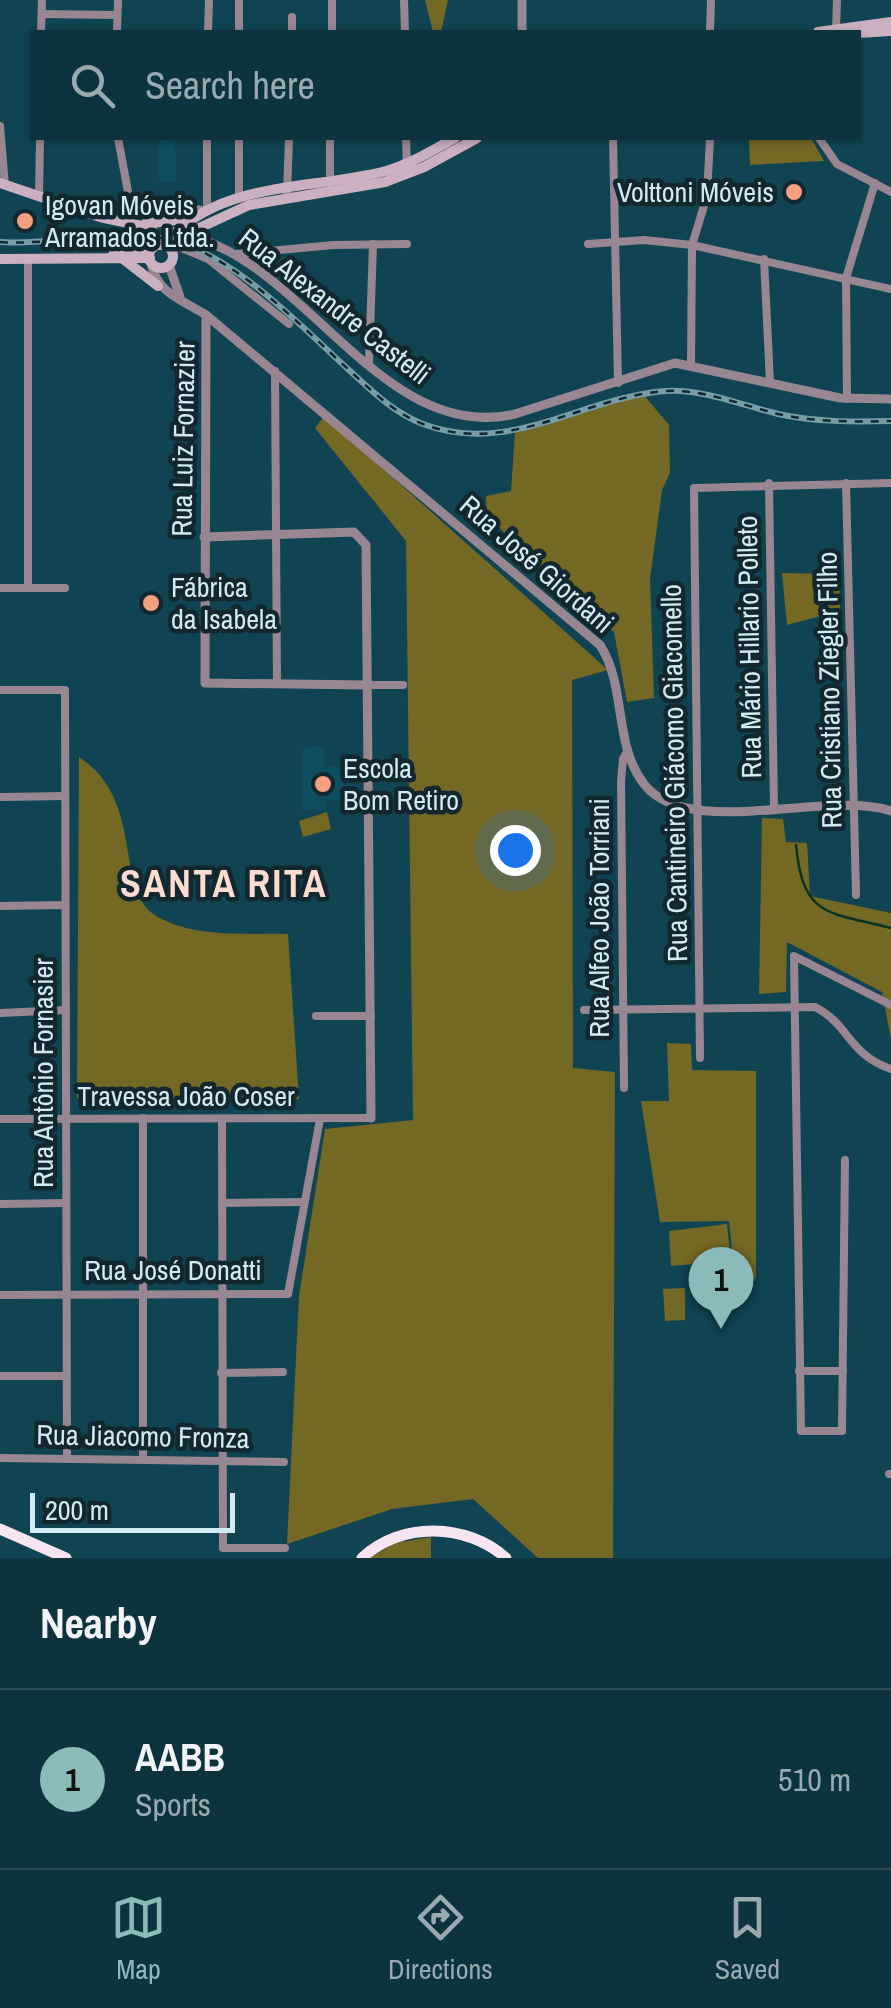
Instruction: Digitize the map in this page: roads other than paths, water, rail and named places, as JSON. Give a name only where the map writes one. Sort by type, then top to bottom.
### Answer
[{"type":"highway","points":[[0,1530],[66,1558]]},
{"type":"highway","points":[[362,1558],[386,1542],[432,1530],[478,1538],[506,1558]]},
{"type":"main road","points":[[836,30],[889,27]]},
{"type":"main road","points":[[861,32],[889,27]]},
{"type":"main road","points":[[406,169],[453,140]]},
{"type":"main road","points":[[0,259],[117,256],[160,250],[204,217],[238,198],[330,186],[406,169],[470,140]]},
{"type":"main road","points":[[2,184],[139,224],[204,217],[287,190]]},
{"type":"main road","points":[[139,224],[157,233],[159,268],[169,265],[160,250]]},
{"type":"main road","points":[[117,256],[158,286]]},
{"type":"street","points":[[42,0],[42,30]]},
{"type":"street","points":[[117,30],[118,0]]},
{"type":"street","points":[[208,30],[209,0]]},
{"type":"street","points":[[239,0],[239,30]]},
{"type":"street","points":[[332,0],[332,30]]},
{"type":"street","points":[[404,0],[405,30]]},
{"type":"street","points":[[522,0],[522,30]]},
{"type":"street","points":[[710,30],[711,0]]},
{"type":"street","points":[[836,0],[836,30]]},
{"type":"street","points":[[42,14],[118,15]]},
{"type":"street","points":[[292,18],[292,30]]},
{"type":"street","points":[[0,126],[2,184]]},
{"type":"street","points":[[39,196],[40,140]]},
{"type":"street","points":[[118,140],[129,197],[124,222]]},
{"type":"street","points":[[129,197],[204,217],[207,140]]},
{"type":"street","points":[[238,198],[239,140]]},
{"type":"street","points":[[287,190],[289,140]]},
{"type":"street","points":[[330,140],[330,186]]},
{"type":"street","points":[[406,140],[406,169]]},
{"type":"street","points":[[612,140],[618,383]]},
{"type":"street","points":[[691,364],[692,245],[706,196],[710,140]]},
{"type":"street","points":[[820,140],[837,164],[891,192]]},
{"type":"street","points":[[847,399],[846,278],[875,183]]},
{"type":"street","name":"Rua Alexandre Castelli","points":[[204,217],[217,243]]},
{"type":"street","name":"Rua Alexandre Castelli","points":[[180,233],[217,243],[236,254],[424,403],[476,418],[515,414],[618,383],[653,366],[691,364],[847,399],[891,399]]},
{"type":"street","points":[[369,362],[373,244]]},
{"type":"street","points":[[236,254],[408,244]]},
{"type":"street","points":[[588,244],[692,245],[891,290]]},
{"type":"street","points":[[158,286],[160,250],[208,259],[289,324]]},
{"type":"street","points":[[28,258],[28,588]]},
{"type":"street","points":[[764,259],[770,383]]},
{"type":"street","points":[[169,265],[181,299]]},
{"type":"street","name":"Rua José Giordani","points":[[158,286],[206,315],[275,371],[600,645],[613,669],[628,750],[644,784],[656,796],[697,810],[854,806],[891,811]]},
{"type":"street","name":"Rua Luiz Fornazier","points":[[206,315],[205,683],[278,683]]},
{"type":"street","points":[[275,371],[278,683],[403,685]]},
{"type":"street","name":"Rua Cristiano Ziegler Filho","points":[[846,483],[856,895]]},
{"type":"street","points":[[769,484],[891,483]]},
{"type":"street","name":"Rua Cantineiro Giácomo Giacomello","points":[[700,1058],[694,488],[769,484]]},
{"type":"street","name":"Rua Mário Hillario Polleto","points":[[769,484],[774,809]]},
{"type":"street","points":[[204,536],[354,532],[366,545],[372,1118]]},
{"type":"street","points":[[0,588],[65,588]]},
{"type":"street","name":"Rua Antônio Fornasier","points":[[0,690],[66,690],[67,1455]]},
{"type":"street","name":"Rua Alfeo João Torriani","points":[[624,1088],[621,781],[622,758],[628,750]]},
{"type":"street","points":[[0,797],[65,796]]},
{"type":"street","points":[[0,906],[65,905]]},
{"type":"street","points":[[845,1160],[842,1431],[801,1431],[794,956],[891,1004]]},
{"type":"street","points":[[584,1010],[792,1004],[824,1011],[860,1055],[891,1069]]},
{"type":"street","points":[[0,1013],[66,1010]]},
{"type":"street","points":[[316,1016],[371,1016]]},
{"type":"street","points":[[143,1118],[143,1458]]},
{"type":"street","name":"Travessa João Coser","points":[[0,1119],[372,1118]]},
{"type":"street","points":[[222,1119],[223,1548],[284,1548]]},
{"type":"street","name":"Rua José Donatti","points":[[0,1295],[288,1294],[320,1119]]},
{"type":"street","points":[[222,1203],[303,1202]]},
{"type":"street","points":[[0,1204],[66,1203]]},
{"type":"street","points":[[800,1371],[843,1371]]},
{"type":"street","points":[[222,1374],[284,1372]]},
{"type":"street","points":[[0,1376],[66,1376]]},
{"type":"street","name":"Rua Jiacomo Fronza","points":[[0,1458],[67,1455],[284,1462]]},
{"type":"waterway","points":[[796,845],[805,887],[822,908],[891,928]]},
{"type":"railway","points":[[0,242],[131,235],[174,241],[198,250],[268,296],[393,408],[423,424],[455,432],[516,430],[635,395],[666,391],[708,395],[806,419],[891,421]]},
{"type":"place","name":"Volttoni Móveis","points":[[794,192]]},
{"type":"place","name":"Igovan Móveis Arramados Ltda.","points":[[25,221]]},
{"type":"place","name":"Fábrica da Isabela","points":[[151,603]]},
{"type":"place","name":"Escola Bom Retiro","points":[[323,784]]},
{"type":"place","name":"AABB","points":[[721,1329]]},
{"type":"district","name":"SANTA RITA","points":[[224,883]]}]
